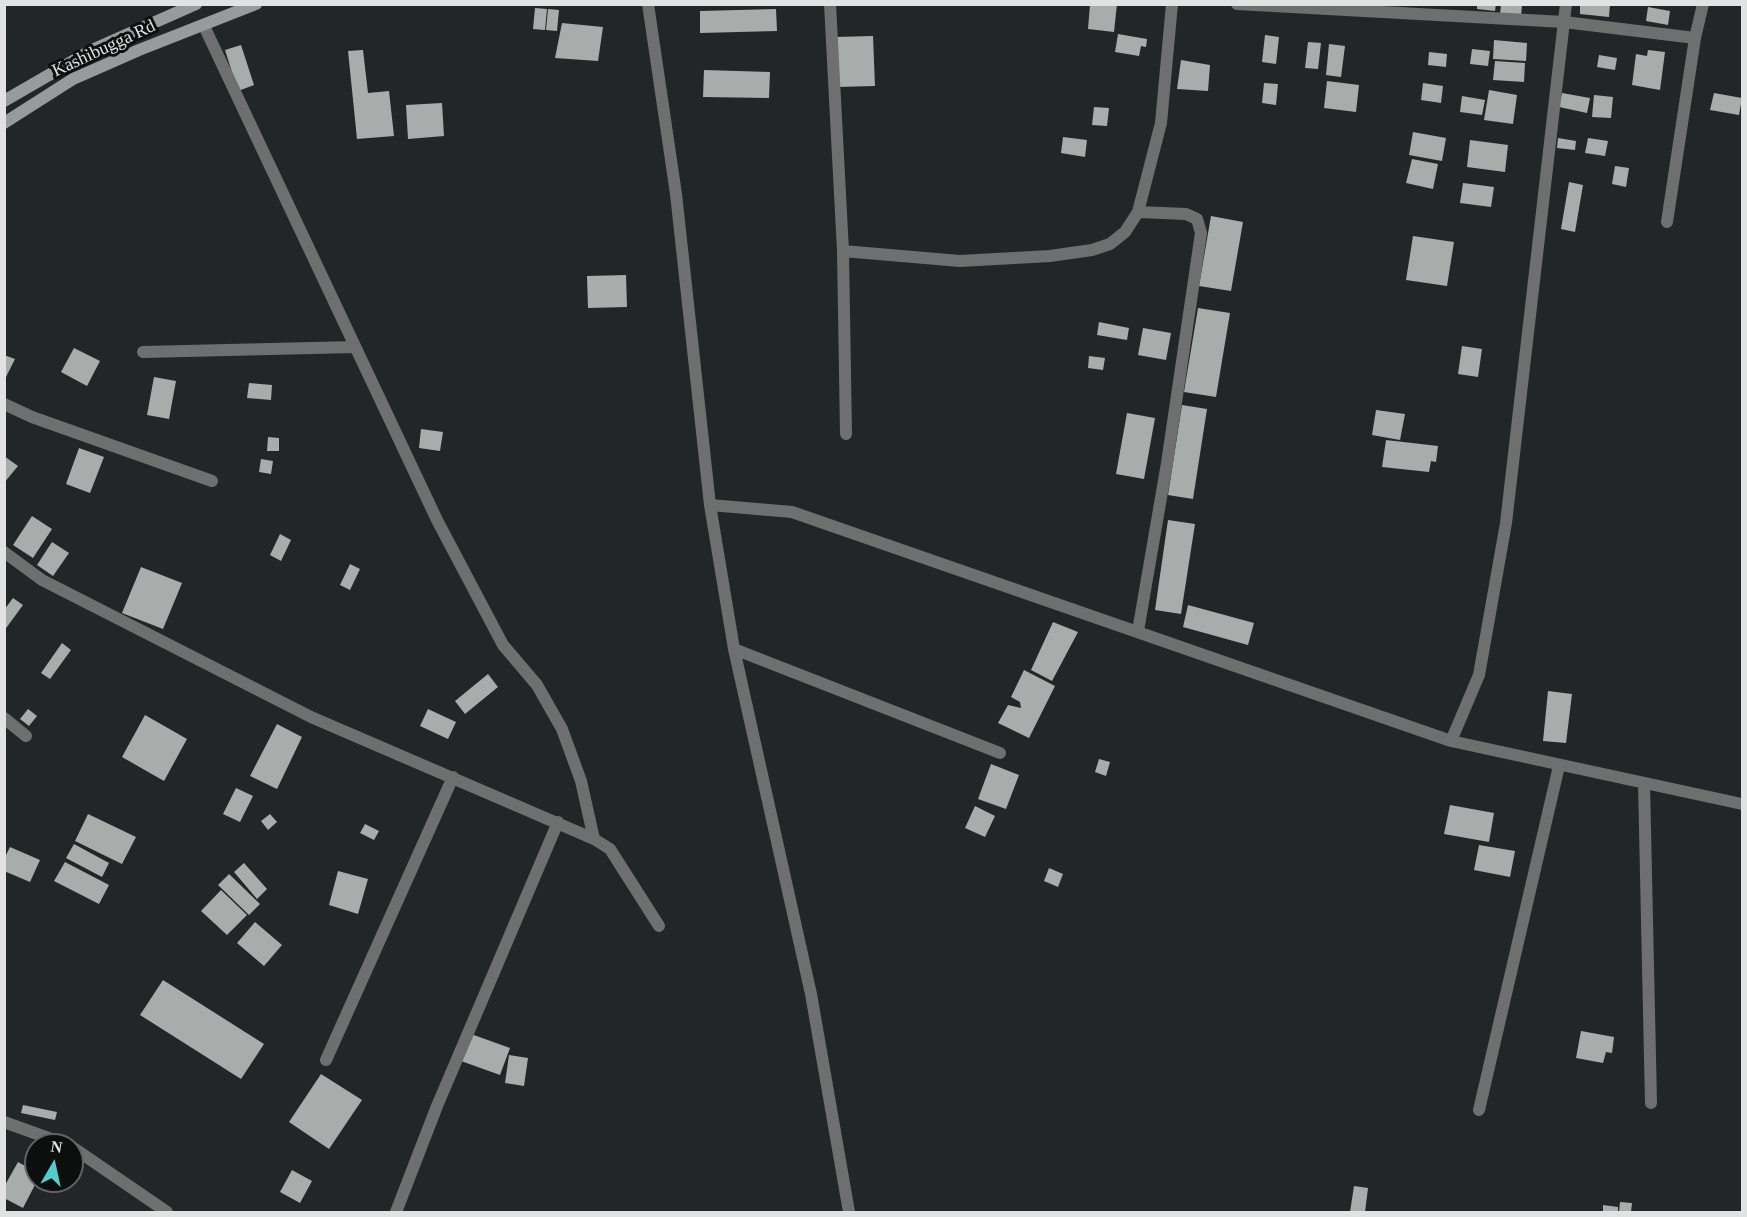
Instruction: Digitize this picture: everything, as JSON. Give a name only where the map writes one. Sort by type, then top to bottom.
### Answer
[{"type":"main road","name":"Kashibugga Rd","points":[[4,123],[73,79],[139,50],[256,4]]},
{"type":"main road","name":"Kashibugga Rd","points":[[4,101],[92,50],[194,5]]},
{"type":"street","points":[[648,4],[676,194],[710,505],[734,649],[811,994],[849,1212]]},
{"type":"street","points":[[830,4],[843,251],[846,434]]},
{"type":"street","points":[[843,251],[960,261],[1050,256],[1092,250],[1110,244],[1125,232],[1138,212],[1161,123],[1172,4]]},
{"type":"street","points":[[1237,4],[1564,22],[1695,38]]},
{"type":"street","points":[[1451,741],[1479,675],[1506,523],[1566,4]]},
{"type":"street","points":[[1667,222],[1695,38],[1703,4]]},
{"type":"street","points":[[204,26],[437,520],[503,645],[537,685],[562,729],[581,781],[594,839]]},
{"type":"street","points":[[1138,212],[1186,214],[1197,219],[1201,233],[1191,311],[1138,631]]},
{"type":"street","points":[[143,352],[355,347]]},
{"type":"street","points":[[4,404],[32,417],[212,481]]},
{"type":"street","points":[[710,505],[792,512],[1451,741],[1743,804]]},
{"type":"street","points":[[4,552],[42,580],[311,717],[594,839],[610,849],[659,926]]},
{"type":"street","points":[[734,649],[1000,753]]},
{"type":"street","points":[[4,718],[26,736]]},
{"type":"street","points":[[1479,1110],[1559,766]]},
{"type":"street","points":[[326,1060],[453,777]]},
{"type":"street","points":[[1644,783],[1651,1103]]},
{"type":"street","points":[[396,1212],[437,1107],[558,822]]},
{"type":"street","points":[[4,1122],[35,1133]]},
{"type":"street","points":[[84,1155],[167,1212]]},
{"type":"building","points":[[1090,4],[1117,4],[1114,32],[1088,29]]},
{"type":"building","points":[[1477,4],[1496,4],[1495,11],[1477,9]]},
{"type":"building","points":[[1501,4],[1522,4],[1521,17],[1500,15]]},
{"type":"building","points":[[1580,4],[1610,4],[1609,17],[1580,14]]},
{"type":"building","points":[[1648,7],[1670,11],[1668,25],[1646,21]]},
{"type":"building","points":[[535,8],[547,9],[545,30],[533,29]]},
{"type":"building","points":[[548,9],[559,10],[557,31],[546,30]]},
{"type":"building","points":[[776,9],[777,31],[700,33],[700,11]]},
{"type":"building","points":[[562,23],[603,27],[598,61],[555,58]]},
{"type":"building","points":[[1118,34],[1147,39],[1146,47],[1141,46],[1139,56],[1115,52]]},
{"type":"building","points":[[1265,35],[1279,37],[1276,64],[1262,62]]},
{"type":"building","points":[[873,36],[875,86],[836,87],[834,37]]},
{"type":"building","points":[[1494,40],[1527,43],[1526,61],[1493,59]]},
{"type":"building","points":[[1308,42],[1321,43],[1318,69],[1305,68]]},
{"type":"building","points":[[1329,44],[1345,46],[1341,77],[1326,75]]},
{"type":"building","points":[[241,45],[254,85],[238,91],[225,50]]},
{"type":"building","points":[[1472,49],[1490,51],[1488,66],[1470,64]]},
{"type":"building","points":[[363,50],[368,93],[389,91],[394,136],[357,139],[348,51]]},
{"type":"building","points":[[1648,50],[1665,52],[1660,90],[1632,85],[1636,54],[1647,56]]},
{"type":"building","points":[[1429,52],[1447,54],[1446,67],[1428,65]]},
{"type":"building","points":[[1599,55],[1617,58],[1615,70],[1597,67]]},
{"type":"building","points":[[1181,60],[1210,65],[1208,91],[1177,89]]},
{"type":"building","points":[[1495,61],[1525,63],[1524,82],[1493,80]]},
{"type":"building","points":[[704,70],[770,72],[769,98],[703,97]]},
{"type":"building","points":[[1327,81],[1359,85],[1356,112],[1324,108]]},
{"type":"building","points":[[1264,83],[1278,84],[1276,105],[1262,103]]},
{"type":"building","points":[[1423,83],[1443,86],[1441,103],[1421,100]]},
{"type":"building","points":[[1489,90],[1517,95],[1513,124],[1484,120]]},
{"type":"building","points":[[1562,93],[1590,98],[1587,113],[1559,107]]},
{"type":"building","points":[[1714,93],[1742,98],[1739,115],[1710,110]]},
{"type":"building","points":[[1594,95],[1613,97],[1611,118],[1592,117]]},
{"type":"building","points":[[1462,96],[1485,100],[1482,115],[1460,112]]},
{"type":"building","points":[[442,103],[444,136],[408,139],[406,105]]},
{"type":"building","points":[[1094,107],[1109,108],[1107,126],[1092,125]]},
{"type":"building","points":[[1413,132],[1446,138],[1442,161],[1409,155]]},
{"type":"building","points":[[1063,137],[1087,140],[1085,157],[1061,153]]},
{"type":"building","points":[[1558,138],[1576,141],[1575,150],[1557,148]]},
{"type":"building","points":[[1588,138],[1608,141],[1605,156],[1585,153]]},
{"type":"building","points":[[1470,140],[1508,145],[1505,172],[1467,167]]},
{"type":"building","points":[[1412,159],[1438,164],[1433,189],[1406,183]]},
{"type":"building","points":[[1615,166],[1629,168],[1626,187],[1612,184]]},
{"type":"building","points":[[1569,182],[1583,185],[1575,232],[1561,229]]},
{"type":"building","points":[[1463,183],[1494,187],[1491,207],[1460,203]]},
{"type":"building","points":[[1211,216],[1243,222],[1231,291],[1199,286]]},
{"type":"building","points":[[1413,236],[1454,242],[1447,286],[1406,280]]},
{"type":"building","points":[[626,275],[627,307],[588,308],[587,276]]},
{"type":"building","points":[[1198,308],[1230,313],[1216,397],[1184,392]]},
{"type":"building","points":[[1099,322],[1129,328],[1127,340],[1097,335]]},
{"type":"building","points":[[1143,328],[1171,333],[1166,360],[1138,355]]},
{"type":"building","points":[[1462,346],[1482,349],[1478,377],[1458,374]]},
{"type":"building","points":[[74,348],[100,361],[87,386],[61,372]]},
{"type":"building","points":[[4,355],[15,359],[4,381]]},
{"type":"building","points":[[1089,356],[1105,358],[1103,370],[1088,368]]},
{"type":"building","points":[[154,377],[176,381],[169,419],[147,415]]},
{"type":"building","points":[[249,383],[272,385],[271,400],[247,398]]},
{"type":"building","points":[[1182,405],[1207,409],[1193,499],[1168,495]]},
{"type":"building","points":[[1376,410],[1405,414],[1400,440],[1372,435]]},
{"type":"building","points":[[1127,413],[1155,418],[1144,479],[1116,474]]},
{"type":"building","points":[[421,429],[443,432],[440,451],[419,448]]},
{"type":"building","points":[[268,437],[279,438],[279,451],[267,451]]},
{"type":"building","points":[[1386,440],[1438,446],[1436,462],[1431,461],[1429,472],[1382,467]]},
{"type":"building","points":[[79,448],[104,457],[90,493],[66,484]]},
{"type":"building","points":[[4,456],[18,466],[4,483]]},
{"type":"building","points":[[261,459],[273,461],[271,474],[259,472]]},
{"type":"building","points":[[32,516],[52,529],[33,558],[13,545]]},
{"type":"building","points":[[1168,520],[1195,524],[1181,614],[1155,610]]},
{"type":"building","points":[[280,534],[291,540],[281,561],[270,555]]},
{"type":"building","points":[[52,542],[69,553],[53,576],[37,565]]},
{"type":"building","points":[[350,564],[360,569],[350,590],[340,585]]},
{"type":"building","points":[[141,567],[182,583],[163,629],[122,613]]},
{"type":"building","points":[[13,598],[23,605],[4,631],[4,610]]},
{"type":"building","points":[[1188,605],[1254,623],[1248,645],[1183,627]]},
{"type":"building","points":[[1053,622],[1078,632],[1052,681],[1031,670]]},
{"type":"building","points":[[62,643],[71,650],[50,679],[41,673]]},
{"type":"building","points":[[1024,670],[1055,686],[1029,738],[998,723],[1008,705],[1021,708],[1020,702],[1011,697]]},
{"type":"building","points":[[488,674],[498,687],[465,714],[455,701]]},
{"type":"building","points":[[1548,691],[1572,694],[1566,743],[1543,741]]},
{"type":"building","points":[[28,709],[37,716],[29,726],[20,719]]},
{"type":"building","points":[[428,709],[456,722],[448,739],[420,726]]},
{"type":"building","points":[[145,715],[187,739],[164,781],[122,757]]},
{"type":"building","points":[[277,724],[302,737],[277,789],[250,776]]},
{"type":"building","points":[[1099,759],[1110,762],[1106,776],[1095,772]]},
{"type":"building","points":[[991,764],[1019,775],[1006,809],[978,799]]},
{"type":"building","points":[[236,788],[253,796],[240,822],[223,814]]},
{"type":"building","points":[[1450,805],[1494,813],[1489,842],[1444,834]]},
{"type":"building","points":[[975,806],[995,816],[985,837],[965,828]]},
{"type":"building","points":[[88,814],[136,837],[122,864],[75,841]]},
{"type":"building","points":[[270,814],[277,822],[268,830],[261,821]]},
{"type":"building","points":[[365,824],[379,831],[374,840],[360,833]]},
{"type":"building","points":[[74,844],[109,863],[102,877],[66,858]]},
{"type":"building","points":[[1479,845],[1515,851],[1510,877],[1474,870]]},
{"type":"building","points":[[10,847],[40,860],[30,882],[4,871],[4,859]]},
{"type":"building","points":[[65,862],[109,885],[99,904],[54,881]]},
{"type":"building","points":[[244,863],[267,889],[257,899],[234,872]]},
{"type":"building","points":[[1049,868],[1063,874],[1058,887],[1044,881]]},
{"type":"building","points":[[338,871],[368,879],[358,914],[329,905]]},
{"type":"building","points":[[229,874],[260,904],[249,915],[218,885]]},
{"type":"building","points":[[221,890],[247,915],[227,935],[201,911]]},
{"type":"building","points":[[255,922],[282,945],[264,966],[237,943]]},
{"type":"building","points":[[163,980],[264,1044],[241,1079],[140,1015]]},
{"type":"building","points":[[1581,1031],[1614,1037],[1612,1053],[1606,1052],[1603,1063],[1576,1058]]},
{"type":"building","points":[[471,1034],[510,1048],[500,1075],[461,1061]]},
{"type":"building","points":[[509,1055],[528,1058],[524,1086],[505,1083]]},
{"type":"building","points":[[321,1074],[362,1100],[329,1149],[289,1122]]},
{"type":"building","points":[[23,1105],[57,1112],[55,1120],[21,1113]]},
{"type":"building","points":[[18,1162],[24,1165],[24,1193],[31,1193],[23,1208],[4,1198],[4,1187]]},
{"type":"building","points":[[292,1170],[312,1181],[300,1203],[280,1192]]},
{"type":"building","points":[[1354,1186],[1368,1188],[1365,1212],[1350,1212]]},
{"type":"building","points":[[1620,1202],[1632,1203],[1631,1212],[1619,1212]]},
{"type":"building","points":[[1603,1205],[1618,1207],[1618,1212],[1603,1212]]}]
